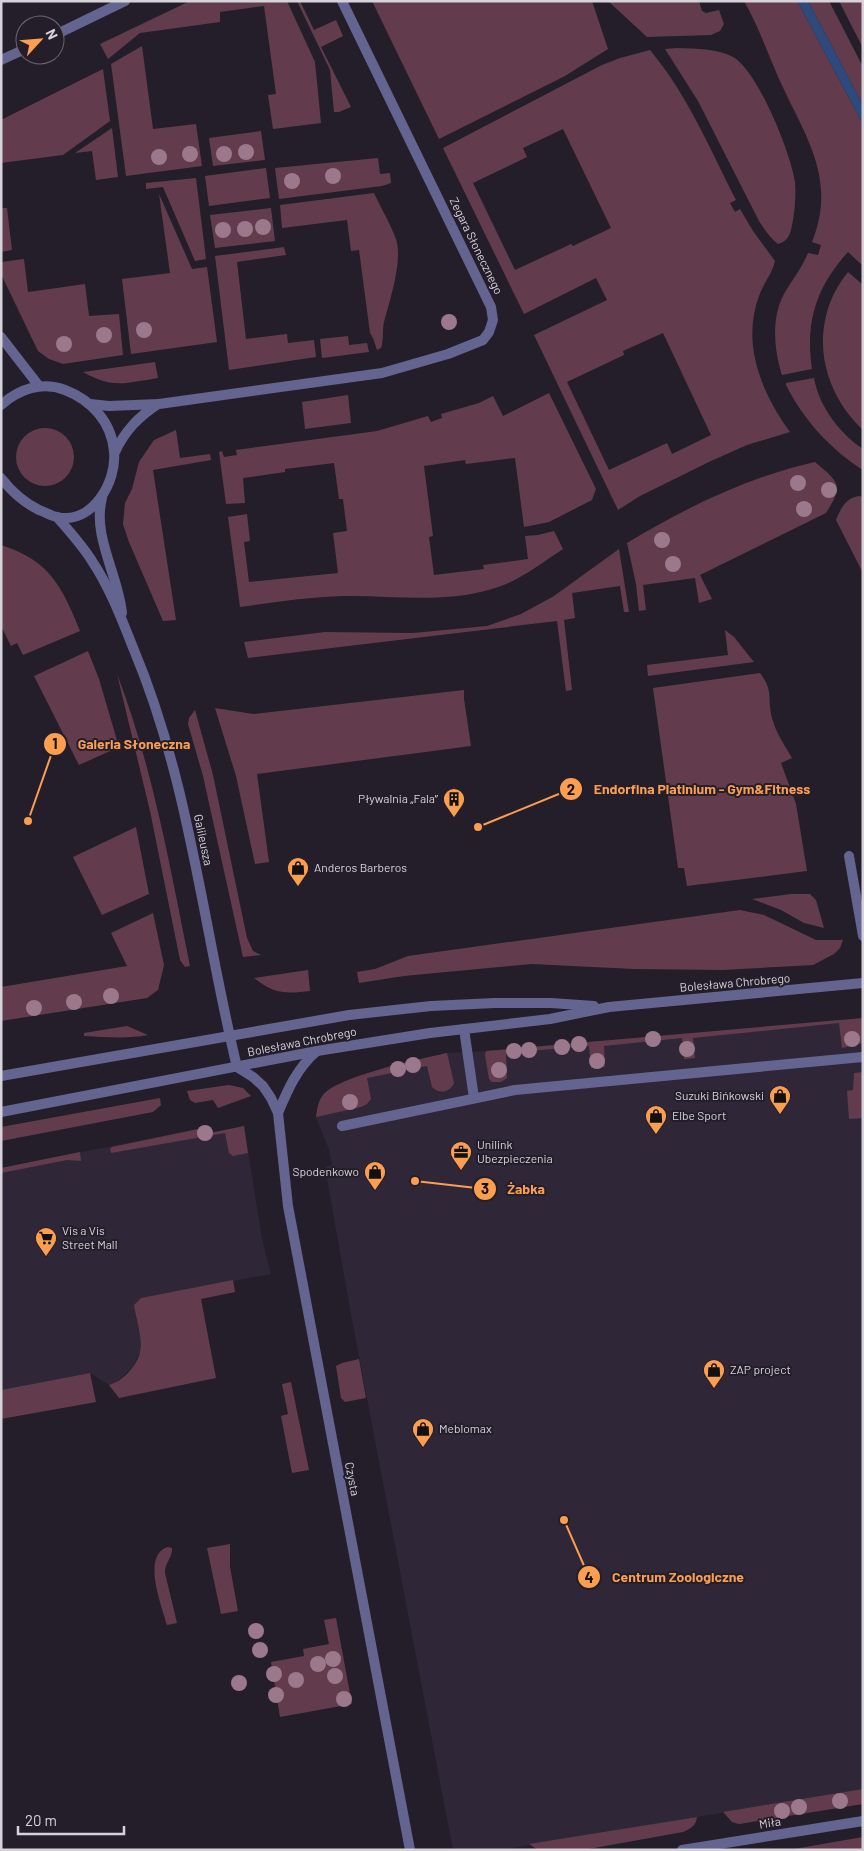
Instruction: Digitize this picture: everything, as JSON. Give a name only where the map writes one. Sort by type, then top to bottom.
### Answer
[{"type":"street","points":[[65,30],[125,1]]},
{"type":"street","name":"Zegara Słonecznego","points":[[90,404],[108,406],[159,404],[369,376],[462,349],[482,340],[489,332],[493,320],[491,307],[342,1]]},
{"type":"street","points":[[1,60],[15,54]]},
{"type":"street","points":[[1,337],[39,386]]},
{"type":"street","points":[[1,405],[18,393],[39,386],[62,389],[76,394],[90,404],[101,416],[107,426],[114,452],[114,466],[103,494],[85,513],[69,518],[56,517],[34,507],[18,497],[1,478]]},
{"type":"street","name":"Zegara Słonecznego","points":[[114,452],[132,424],[159,404]]},
{"type":"street","name":"Galileusza","points":[[103,494],[99,509],[100,530],[119,594],[123,623]]},
{"type":"street","name":"Galileusza","points":[[56,517],[93,562],[123,623],[156,706],[175,772],[237,1067]]},
{"type":"street","points":[[849,856],[863,936]]},
{"type":"street","name":"Bolesława Chrobrego","points":[[1,1112],[317,1051],[464,1029],[550,1019],[609,1007],[863,984]]},
{"type":"street","name":"Bolesława Chrobrego","points":[[1,1076],[349,1015],[431,1006],[505,1003],[551,1003],[609,1007]]},
{"type":"street","points":[[464,1029],[474,1098]]},
{"type":"street","name":"Czysta","points":[[278,1112],[292,1080],[307,1060],[317,1051]]},
{"type":"street","points":[[342,1126],[515,1090],[863,1057]]},
{"type":"street","name":"Czysta","points":[[237,1067],[263,1086],[278,1112],[288,1206],[410,1850]]},
{"type":"street","name":"Miła","points":[[682,1850],[863,1821]]},
{"type":"shaded area","points":[[190,1],[287,1],[315,62],[321,123],[273,129],[268,95],[276,94],[264,6],[220,12],[220,22],[140,33],[108,59],[100,44]]},
{"type":"shaded area","points":[[297,1],[300,1],[314,30],[336,20],[343,36],[321,47],[351,107],[334,112],[330,70]]},
{"type":"shaded area","points":[[372,1],[592,1],[608,49],[565,76],[439,139]]},
{"type":"shaded area","points":[[608,1],[699,1],[702,11],[706,13],[719,10],[724,24],[720,31],[711,35],[647,37]]},
{"type":"shaded area","points":[[744,1],[797,1],[863,124],[863,266],[848,252],[837,265],[815,306],[810,336],[812,369],[782,375],[777,355],[775,334],[777,313],[784,294],[808,253],[818,255],[821,245],[812,242],[819,218],[821,195],[819,174],[814,154]]},
{"type":"shaded area","points":[[808,1],[829,1],[863,67],[863,105]]},
{"type":"shaded area","points":[[839,1],[863,1],[863,48]]},
{"type":"shaded area","points":[[142,46],[153,129],[196,124],[202,166],[126,176],[111,64]]},
{"type":"shaded area","points":[[665,49],[713,50],[733,57],[743,65],[763,95],[787,153],[795,182],[795,206],[791,228],[789,235],[782,243],[778,244],[775,242],[759,221],[698,101]]},
{"type":"shaded area","points":[[650,50],[663,67],[687,103],[736,200],[730,203],[735,212],[740,209],[775,261],[759,296],[752,332],[757,368],[763,385],[790,432],[747,445],[711,461],[640,496],[618,510],[534,335],[607,300],[596,278],[524,314],[443,148],[602,65]],"holes":[[[563,129],[611,228],[515,270],[473,183],[527,157],[523,148]],[[663,333],[711,435],[672,454],[667,443],[609,470],[567,382],[624,355],[623,351]]]},
{"type":"shaded area","points":[[103,69],[110,121],[63,155],[1,163],[1,120]]},
{"type":"shaded area","points":[[112,128],[118,177],[96,180],[92,151],[75,153]]},
{"type":"shaded area","points":[[261,131],[265,160],[213,166],[209,138]]},
{"type":"shaded area","points":[[378,158],[380,174],[390,173],[391,183],[382,186],[279,199],[275,168]]},
{"type":"shaded area","points":[[266,168],[270,198],[209,206],[205,176]]},
{"type":"shaded area","points":[[196,178],[206,259],[195,261],[163,187],[146,189],[146,183]]},
{"type":"shaded area","points":[[374,193],[394,233],[398,248],[397,269],[384,322],[382,345],[377,350],[370,333],[359,250],[351,251],[347,220],[282,228],[280,205]]},
{"type":"shaded area","points":[[159,194],[192,269],[207,267],[217,342],[131,354],[122,279],[170,273]]},
{"type":"shaded area","points":[[1,208],[7,208],[12,250],[1,252]]},
{"type":"shaded area","points":[[271,208],[275,241],[215,248],[210,215]]},
{"type":"shaded area","points":[[284,247],[286,255],[237,262],[246,339],[287,334],[288,343],[314,340],[316,357],[229,370],[215,256]]},
{"type":"shaded area","points":[[24,259],[28,292],[85,284],[89,316],[119,314],[123,355],[63,364],[49,359],[38,351],[1,274],[1,262]]},
{"type":"shaded area","points":[[848,272],[863,285],[863,430],[848,413],[836,394],[828,374],[824,354],[823,332],[827,311],[835,291]]},
{"type":"shaded area","points":[[348,336],[349,345],[367,343],[369,352],[322,358],[320,339]]},
{"type":"shaded area","points":[[155,362],[158,378],[137,382],[111,383],[83,372]]},
{"type":"shaded area","points":[[814,378],[820,399],[831,418],[854,443],[863,449],[863,470],[839,453],[809,421],[786,385],[786,383]]},
{"type":"shaded area","points":[[549,393],[596,489],[592,500],[549,522],[524,527],[515,458],[466,464],[465,460],[424,466],[433,536],[429,537],[434,575],[484,569],[483,565],[528,559],[525,536],[554,531],[563,549],[517,579],[481,592],[422,598],[329,597],[240,607],[228,517],[247,514],[250,541],[244,542],[249,582],[338,573],[333,533],[347,531],[343,499],[339,499],[334,463],[285,469],[285,472],[243,478],[245,503],[226,504],[219,452],[222,451],[224,457],[237,455],[236,450],[377,431],[428,416],[431,422],[442,418],[441,414],[479,403],[493,396],[503,416]]},
{"type":"shaded area","points":[[348,395],[351,423],[305,429],[302,402]]},
{"type":"shaded area","points":[[39,428],[51,428],[66,436],[74,451],[74,463],[66,478],[51,486],[39,486],[24,478],[16,463],[16,451],[24,436]]},
{"type":"shaded area","points":[[176,430],[180,458],[210,454],[211,460],[153,470],[176,620],[163,621],[123,524],[125,503],[132,489],[139,462],[154,440]]},
{"type":"shaded area","points":[[815,462],[829,474],[836,484],[835,496],[826,513],[700,575],[712,599],[699,603],[695,578],[643,585],[646,610],[639,611],[636,584],[627,543],[694,506],[741,485],[790,468]]},
{"type":"shaded area","points":[[863,497],[863,573],[836,520],[842,507],[851,498]]},
{"type":"shaded area","points":[[1,545],[31,558],[52,577],[67,601],[80,631],[23,655],[17,643],[11,646],[1,626]]},
{"type":"shaded area","points":[[619,549],[629,612],[624,612],[620,586],[572,593],[575,618],[564,620],[572,690],[566,691],[557,621],[248,658],[244,642],[325,632],[413,633],[487,626],[521,614],[554,596]]},
{"type":"shaded area","points":[[725,630],[734,637],[754,662],[648,676],[647,665],[728,655]]},
{"type":"shaded area","points":[[88,651],[99,679],[119,747],[79,765],[34,676]]},
{"type":"shaded area","points":[[760,673],[769,690],[774,724],[792,758],[781,763],[796,804],[807,871],[687,886],[684,868],[678,868],[653,688]]},
{"type":"shaded area","points":[[117,674],[141,745],[160,818],[190,966],[185,967],[180,960],[150,811]]},
{"type":"shaded area","points":[[464,690],[471,746],[257,774],[269,862],[255,864],[236,776],[215,708],[253,714]]},
{"type":"shaded area","points":[[195,710],[213,775],[247,938],[253,951],[261,955],[243,957],[203,776],[188,724],[189,718]]},
{"type":"shaded area","points":[[136,827],[149,894],[102,915],[73,857]]},
{"type":"shaded area","points":[[791,894],[810,894],[816,900],[824,928],[804,923],[781,910],[752,899]]},
{"type":"shaded area","points":[[740,910],[764,915],[816,940],[843,940],[840,948],[834,954],[813,965],[723,970],[634,969],[531,964],[404,976],[359,983],[357,972],[375,969],[408,956]]},
{"type":"shaded area","points":[[153,913],[164,965],[158,990],[147,998],[1,1021],[1,987],[127,966],[111,933]]},
{"type":"shaded area","points":[[308,970],[310,991],[280,992],[254,978]]},
{"type":"shaded area","points":[[863,1018],[863,1789],[500,1850],[453,1850],[351,1314],[325,1167],[332,1165],[329,1149],[316,1117],[321,1097],[332,1087],[391,1065],[447,1053]]},
{"type":"shaded area","points":[[863,1018],[863,1043],[842,1048],[839,1023],[693,1038],[695,1058],[684,1059],[682,1038],[604,1046],[605,1067],[591,1068],[589,1046],[506,1053],[507,1078],[501,1082],[492,1082],[489,1079],[485,1055],[486,1051]]},
{"type":"shaded area","points":[[127,1026],[148,1035],[124,1037],[84,1036],[84,1033]]},
{"type":"shaded area","points":[[447,1053],[454,1083],[450,1089],[441,1092],[432,1087],[427,1066],[367,1078],[371,1099],[367,1104],[316,1117],[323,1095],[345,1081],[381,1069]]},
{"type":"shaded area","points":[[863,1072],[863,1118],[849,1119],[847,1091],[853,1090],[854,1073]]},
{"type":"shaded area","points":[[229,1085],[243,1088],[251,1096],[218,1108],[213,1100],[195,1103],[190,1100],[187,1091]]},
{"type":"shaded area","points":[[160,1098],[161,1105],[153,1112],[1,1141],[1,1127]]},
{"type":"shaded area","name":"Vis a Vis Street Mall","points":[[244,1126],[262,1239],[271,1274],[141,1298],[140,1352],[132,1368],[115,1383],[109,1385],[90,1373],[1,1390],[1,1168],[203,1128],[210,1133]]},
{"type":"shaded area","points":[[244,1126],[248,1153],[233,1156],[229,1153],[225,1133],[111,1153],[110,1149],[112,1147],[203,1128],[210,1133]]},
{"type":"shaded area","points":[[80,1152],[81,1161],[67,1160],[1,1173],[1,1168]]},
{"type":"shaded area","points":[[233,1280],[235,1292],[201,1299],[216,1378],[119,1398],[109,1385],[129,1372],[136,1362],[141,1347],[134,1305],[141,1298]]},
{"type":"shaded area","points":[[359,1359],[366,1398],[345,1402],[341,1398],[336,1366]]},
{"type":"shaded area","points":[[90,1373],[96,1402],[1,1419],[1,1390]]},
{"type":"shaded area","points":[[291,1382],[309,1470],[292,1473],[281,1416],[288,1414],[282,1384]]},
{"type":"shaded area","points":[[230,1544],[230,1567],[238,1611],[221,1614],[207,1548]]},
{"type":"shaded area","points":[[168,1547],[172,1548],[172,1551],[165,1573],[177,1623],[167,1625],[158,1594],[154,1570],[160,1552]]},
{"type":"shaded area","points":[[336,1618],[352,1704],[280,1717],[271,1662],[304,1656],[303,1649],[329,1644],[324,1620]]},
{"type":"shaded area","points":[[863,1789],[863,1804],[739,1824],[732,1822],[723,1812]]},
{"type":"shaded area","points":[[697,1817],[694,1825],[683,1832],[583,1850],[538,1850],[529,1844]]},
{"type":"shaded area","points":[[863,1837],[863,1850],[788,1850]]},
{"type":"water","points":[[797,1],[808,1],[863,105],[863,124]]},
{"type":"place","name":"Pływalnia „Fala”","points":[[454,818]]},
{"type":"place","name":"Galeria Słoneczna","points":[[28,821]]},
{"type":"place","name":"Endorfina Platinium - Gym&Fitness","points":[[478,827]]},
{"type":"place","name":"Anderos Barberos","points":[[298,887]]},
{"type":"place","name":"Suzuki Bińkowski","points":[[780,1115]]},
{"type":"place","name":"Elbe Sport","points":[[656,1135]]},
{"type":"place","name":"Unilink Ubezpieczenia","points":[[461,1171]]},
{"type":"place","name":"Żabka","points":[[415,1181]]},
{"type":"place","name":"Spodenkowo","points":[[375,1191]]},
{"type":"place","name":"Vis a Vis Street Mall","points":[[46,1257]]},
{"type":"place","name":"ZAP project","points":[[714,1389]]},
{"type":"place","name":"Meblomax","points":[[423,1448]]},
{"type":"place","name":"Centrum Zoologiczne","points":[[564,1520]]}]
